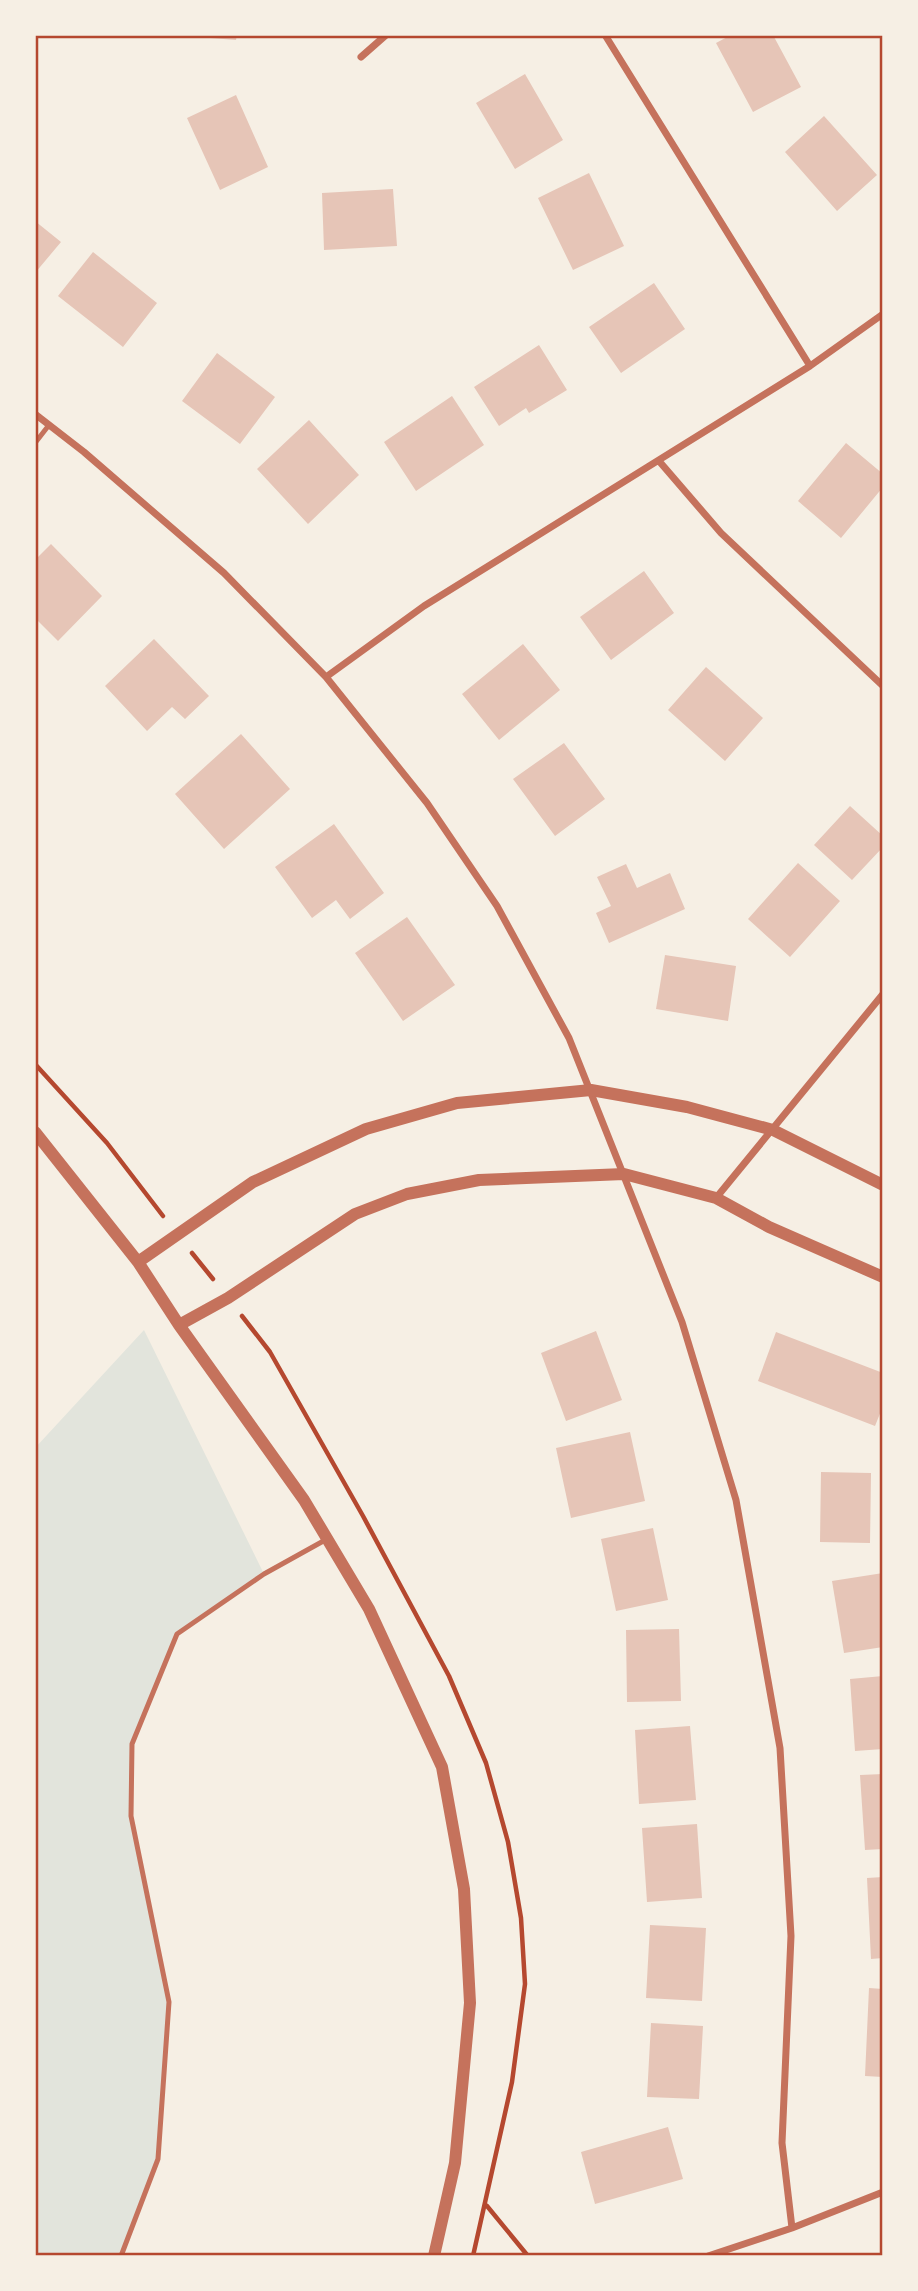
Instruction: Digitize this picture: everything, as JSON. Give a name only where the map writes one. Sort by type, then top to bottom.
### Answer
[{"type":"street","points":[[361,57],[386,35]]},
{"type":"street","points":[[606,35],[810,366]]},
{"type":"street","points":[[326,677],[424,606],[810,366],[883,314]]},
{"type":"street","points":[[35,414],[224,573],[326,677],[427,803],[498,906],[569,1038],[591,1090],[682,1322],[736,1500],[780,1748],[791,1936],[782,2143],[792,2228]]},
{"type":"street","points":[[659,461],[721,533],[883,686]]},
{"type":"street","points":[[716,1198],[883,995]]},
{"type":"street","points":[[138,1262],[253,1182],[366,1129],[457,1103],[591,1090],[687,1107],[773,1130],[883,1185]]},
{"type":"street","points":[[35,1132],[138,1262],[179,1325],[304,1500],[369,1609],[442,1767],[464,1889],[470,2003],[455,2163],[434,2256]]},
{"type":"street","points":[[179,1325],[239,1291],[355,1214],[407,1194],[479,1180],[624,1174],[716,1198],[769,1227],[883,1277]]},
{"type":"street","points":[[708,2256],[792,2228],[883,2192]]},
{"type":"lane","points":[[35,443],[49,425]]},
{"type":"lane","points":[[121,2256],[158,2159],[169,2002],[131,1816],[132,1744],[177,1634],[264,1574],[327,1539]]},
{"type":"path","points":[[486,2206],[528,2256]]},
{"type":"shaded area","points":[[144,1330],[264,1574],[177,1634],[132,1744],[131,1816],[169,2002],[158,2159],[121,2256],[35,2256],[35,1448]]},
{"type":"building","points":[[198,35],[237,35],[236,40]]},
{"type":"building","points":[[731,35],[773,35],[801,87],[753,112],[716,43]]},
{"type":"building","points":[[525,74],[563,140],[515,169],[476,103]]},
{"type":"building","points":[[236,95],[268,167],[220,190],[187,118]]},
{"type":"building","points":[[824,116],[877,175],[837,211],[785,152]]},
{"type":"building","points":[[589,173],[624,246],[573,270],[538,198]]},
{"type":"building","points":[[393,189],[397,246],[324,250],[322,193]]},
{"type":"building","points":[[35,221],[61,242],[35,273]]},
{"type":"building","points":[[93,252],[157,303],[123,347],[58,296]]},
{"type":"building","points":[[654,283],[685,329],[621,373],[589,327]]},
{"type":"building","points":[[539,345],[567,390],[529,413],[526,408],[499,426],[474,387]]},
{"type":"building","points":[[217,353],[275,397],[240,444],[182,401]]},
{"type":"building","points":[[452,396],[484,445],[416,491],[384,442]]},
{"type":"building","points":[[309,420],[359,475],[308,524],[257,469]]},
{"type":"building","points":[[846,443],[883,474],[883,487],[841,538],[798,501]]},
{"type":"building","points":[[51,544],[102,596],[58,641],[35,618],[35,560]]},
{"type":"building","points":[[644,571],[674,613],[611,660],[580,617]]},
{"type":"building","points":[[154,639],[209,696],[185,719],[172,707],[147,731],[105,686]]},
{"type":"building","points":[[523,644],[560,690],[499,740],[462,694]]},
{"type":"building","points":[[706,667],[763,718],[725,761],[668,710]]},
{"type":"building","points":[[241,734],[290,789],[224,849],[175,794]]},
{"type":"building","points":[[564,743],[605,799],[555,836],[513,779]]},
{"type":"building","points":[[850,806],[883,836],[883,847],[852,880],[814,845]]},
{"type":"building","points":[[334,824],[384,893],[350,919],[336,900],[312,918],[275,867]]},
{"type":"building","points":[[798,863],[840,901],[790,957],[748,919]]},
{"type":"building","points":[[626,864],[637,888],[670,873],[685,909],[609,943],[596,913],[611,906],[597,877]]},
{"type":"building","points":[[407,917],[455,985],[403,1021],[355,953]]},
{"type":"building","points":[[665,955],[736,966],[728,1021],[656,1009]]},
{"type":"building","points":[[596,1331],[622,1400],[566,1421],[541,1353]]},
{"type":"building","points":[[776,1332],[883,1373],[883,1406],[875,1426],[758,1381]]},
{"type":"building","points":[[630,1432],[645,1501],[571,1518],[556,1448]]},
{"type":"building","points":[[821,1472],[871,1473],[870,1543],[820,1542]]},
{"type":"building","points":[[653,1528],[668,1600],[616,1611],[601,1539]]},
{"type":"building","points":[[883,1573],[883,1647],[844,1653],[832,1581]]},
{"type":"building","points":[[679,1629],[681,1701],[627,1702],[626,1630]]},
{"type":"building","points":[[883,1676],[883,1749],[855,1751],[850,1679]]},
{"type":"building","points":[[690,1726],[696,1800],[639,1804],[635,1730]]},
{"type":"building","points":[[883,1774],[883,1849],[865,1850],[860,1775]]},
{"type":"building","points":[[697,1824],[702,1898],[647,1902],[642,1828]]},
{"type":"building","points":[[883,1877],[883,1958],[871,1959],[867,1878]]},
{"type":"building","points":[[650,1925],[706,1928],[702,2001],[646,1998]]},
{"type":"building","points":[[869,1988],[883,1989],[883,2077],[865,2076]]},
{"type":"building","points":[[651,2023],[703,2026],[699,2099],[647,2097]]},
{"type":"building","points":[[668,2127],[683,2179],[595,2204],[581,2152]]}]
